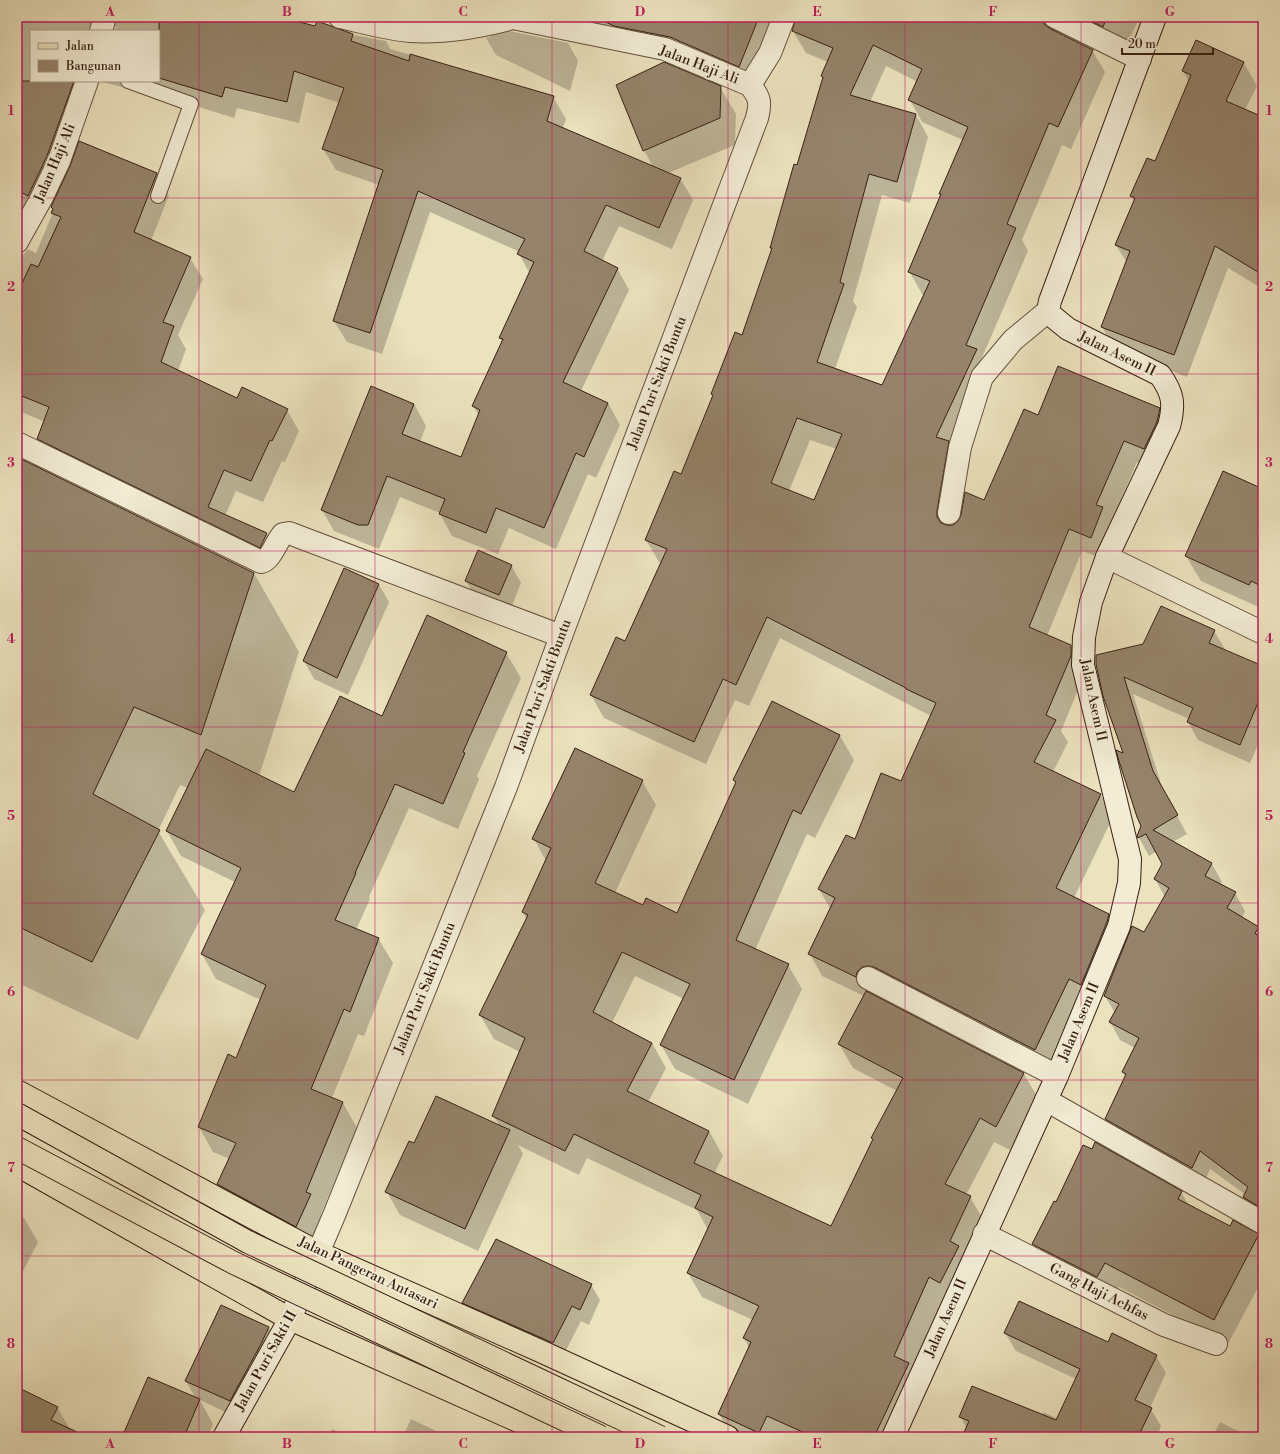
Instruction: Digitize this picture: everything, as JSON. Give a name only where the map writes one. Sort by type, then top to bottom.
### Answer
[{"type":"main road","name":"Jalan Pangeran Antasari","points":[[17,1091],[318,1252],[728,1437]]},
{"type":"main road","points":[[17,1114],[248,1242],[660,1437]]},
{"type":"main road","points":[[17,1148],[234,1264],[601,1437]]},
{"type":"main road","points":[[17,1165],[290,1319],[554,1437]]},
{"type":"street","points":[[101,30],[105,17]]},
{"type":"street","name":"Jalan Haji Ali","points":[[340,17],[401,30],[437,31],[493,24],[513,18],[666,49],[750,85]]},
{"type":"street","points":[[750,85],[770,53],[784,17]]},
{"type":"street","points":[[1055,17],[1140,60]]},
{"type":"street","points":[[949,513],[960,447],[982,377],[1013,340],[1048,311],[1054,290],[1155,17]]},
{"type":"street","name":"Jalan Haji Ali","points":[[17,242],[41,200],[59,161],[87,82]]},
{"type":"street","name":"Jalan Puri Sakti Buntu","points":[[306,1284],[506,787],[561,636],[757,118],[760,104],[758,94],[750,85]]},
{"type":"street","name":"Jalan Asem II","points":[[892,1437],[1057,1076],[1119,926],[1129,883],[1130,859],[1083,665],[1084,637],[1091,602],[1107,557],[1169,426],[1173,406],[1172,397],[1168,386],[1160,375],[1068,329],[1048,311]]},
{"type":"street","points":[[17,443],[261,562],[264,562],[268,558],[283,534],[289,533],[561,636]]},
{"type":"street","points":[[1107,557],[1263,633]]},
{"type":"street","points":[[868,978],[1057,1076]]},
{"type":"street","points":[[1046,1100],[1263,1223]]},
{"type":"street","name":"Gang Haji Achfas","points":[[984,1234],[1164,1325],[1216,1344]]},
{"type":"street","name":"Jalan Puri Sakti II","points":[[224,1437],[290,1319],[306,1284]]},
{"type":"lane","points":[[131,82],[191,104],[158,196]]},
{"type":"building","points":[[159,17],[280,17],[315,26],[317,21],[353,34],[351,41],[409,61],[410,54],[554,96],[547,121],[681,178],[659,228],[606,205],[584,251],[618,268],[563,382],[608,403],[584,457],[576,453],[544,528],[496,508],[486,533],[439,514],[445,499],[387,476],[368,525],[358,525],[321,510],[371,386],[414,404],[402,434],[461,457],[480,410],[472,406],[503,339],[499,338],[534,262],[517,254],[525,239],[418,191],[370,333],[333,321],[383,170],[322,149],[344,88],[294,71],[287,102],[225,87],[222,97],[160,78]]},
{"type":"building","points":[[595,17],[759,17],[739,67],[670,37],[614,26]]},
{"type":"building","points":[[796,17],[1043,17],[1044,24],[1049,28],[1093,50],[1058,127],[1049,123],[1007,224],[1016,228],[966,345],[977,349],[936,437],[949,441],[937,517],[941,523],[953,525],[958,521],[961,515],[965,492],[984,500],[1024,409],[1038,415],[1058,366],[1160,408],[1157,422],[1144,449],[1124,441],[1096,505],[1103,507],[1091,538],[1069,529],[1029,627],[1071,645],[1071,656],[1046,715],[1056,720],[1034,762],[1101,794],[1056,888],[1109,914],[1081,985],[1069,979],[1035,1050],[874,967],[862,967],[857,972],[856,977],[808,954],[835,898],[818,889],[846,835],[855,839],[881,773],[901,781],[936,703],[767,617],[736,685],[723,679],[694,742],[590,695],[616,637],[625,641],[667,549],[645,540],[674,471],[681,474],[713,395],[711,394],[735,332],[742,335],[772,248],[770,248],[794,164],[797,165],[823,77],[821,76],[833,48],[792,31]],"holes":[[[873,45],[922,69],[908,100],[968,127],[908,272],[930,281],[882,385],[817,362],[844,284],[840,282],[869,174],[897,182],[916,114],[850,95]],[[797,418],[842,434],[814,500],[771,483]]]},
{"type":"building","points":[[1083,17],[1107,17],[1103,27]]},
{"type":"building","points":[[1196,40],[1244,62],[1226,101],[1263,117],[1263,275],[1215,246],[1174,355],[1101,327],[1130,251],[1115,245],[1135,198],[1130,196],[1147,158],[1155,161],[1191,75],[1182,71]]},
{"type":"building","points":[[664,62],[721,86],[720,118],[643,151],[616,85]]},
{"type":"building","points":[[17,81],[74,82],[47,156],[28,196],[17,190]]},
{"type":"building","points":[[79,141],[157,173],[134,232],[191,257],[163,322],[174,326],[161,362],[237,398],[242,387],[288,409],[272,441],[270,440],[251,481],[224,470],[208,507],[267,533],[260,548],[37,439],[49,407],[17,394],[17,294],[31,264],[38,267],[61,217],[51,213],[53,209],[51,207],[70,166]]},
{"type":"building","points":[[17,457],[254,573],[201,735],[134,707],[93,794],[160,830],[92,962],[17,926]]},
{"type":"building","points":[[1223,471],[1263,489],[1263,587],[1251,581],[1249,585],[1185,556]]},
{"type":"building","points":[[478,550],[512,565],[499,595],[465,581]]},
{"type":"building","points":[[344,568],[379,584],[337,678],[303,661]]},
{"type":"building","points":[[1161,606],[1215,630],[1209,643],[1263,666],[1263,691],[1240,745],[1187,722],[1193,708],[1124,677],[1153,771],[1178,815],[1153,830],[1212,863],[1205,876],[1236,892],[1227,908],[1259,927],[1255,933],[1263,941],[1263,1209],[1243,1197],[1248,1187],[1200,1151],[1192,1168],[1105,1119],[1126,1074],[1122,1072],[1139,1038],[1109,1022],[1119,1004],[1104,996],[1132,926],[1144,932],[1169,888],[1154,879],[1162,864],[1146,834],[1138,838],[1137,836],[1141,826],[1118,758],[1116,750],[1123,753],[1103,696],[1096,664],[1096,655],[1143,644]]},
{"type":"building","points":[[427,615],[507,652],[463,752],[465,753],[443,804],[395,784],[335,920],[379,938],[350,1012],[344,1009],[311,1089],[343,1102],[306,1192],[311,1194],[296,1227],[217,1184],[236,1143],[198,1127],[228,1054],[236,1058],[266,985],[201,954],[241,868],[166,831],[206,749],[294,792],[340,696],[382,716]]},
{"type":"building","points":[[772,701],[840,735],[801,814],[793,810],[736,940],[789,964],[734,1080],[660,1045],[690,984],[622,952],[593,1012],[652,1043],[627,1091],[709,1131],[694,1163],[831,1226],[873,1139],[871,1138],[903,1078],[838,1044],[866,991],[1024,1073],[996,1127],[980,1118],[945,1184],[971,1196],[950,1241],[959,1246],[940,1283],[929,1277],[894,1356],[909,1363],[874,1437],[814,1437],[767,1416],[759,1433],[718,1414],[751,1342],[743,1338],[759,1306],[687,1273],[713,1217],[695,1208],[701,1195],[574,1134],[565,1151],[492,1116],[525,1038],[479,1015],[528,915],[522,912],[551,848],[532,839],[575,748],[643,780],[595,883],[643,905],[646,898],[677,913],[736,782],[733,780]]},
{"type":"building","points":[[436,1096],[510,1130],[465,1229],[385,1192],[409,1141],[414,1143]]},
{"type":"building","points":[[1095,1142],[1182,1191],[1178,1199],[1230,1226],[1233,1220],[1259,1234],[1214,1320],[1105,1263],[1097,1277],[1032,1244],[1054,1201],[1056,1202],[1083,1145],[1092,1149]]},
{"type":"building","points":[[496,1239],[592,1284],[580,1310],[572,1306],[553,1343],[462,1303]]},
{"type":"building","points":[[1019,1301],[1108,1342],[1112,1333],[1157,1355],[1135,1400],[1152,1408],[1138,1437],[962,1437],[969,1421],[959,1417],[972,1386],[1056,1420],[1080,1369],[1004,1333]]},
{"type":"building","points":[[221,1305],[269,1327],[230,1401],[185,1381]]},
{"type":"building","points":[[148,1377],[200,1399],[184,1437],[122,1437]]},
{"type":"building","points":[[17,1387],[58,1407],[51,1420],[88,1437],[17,1437]]}]
